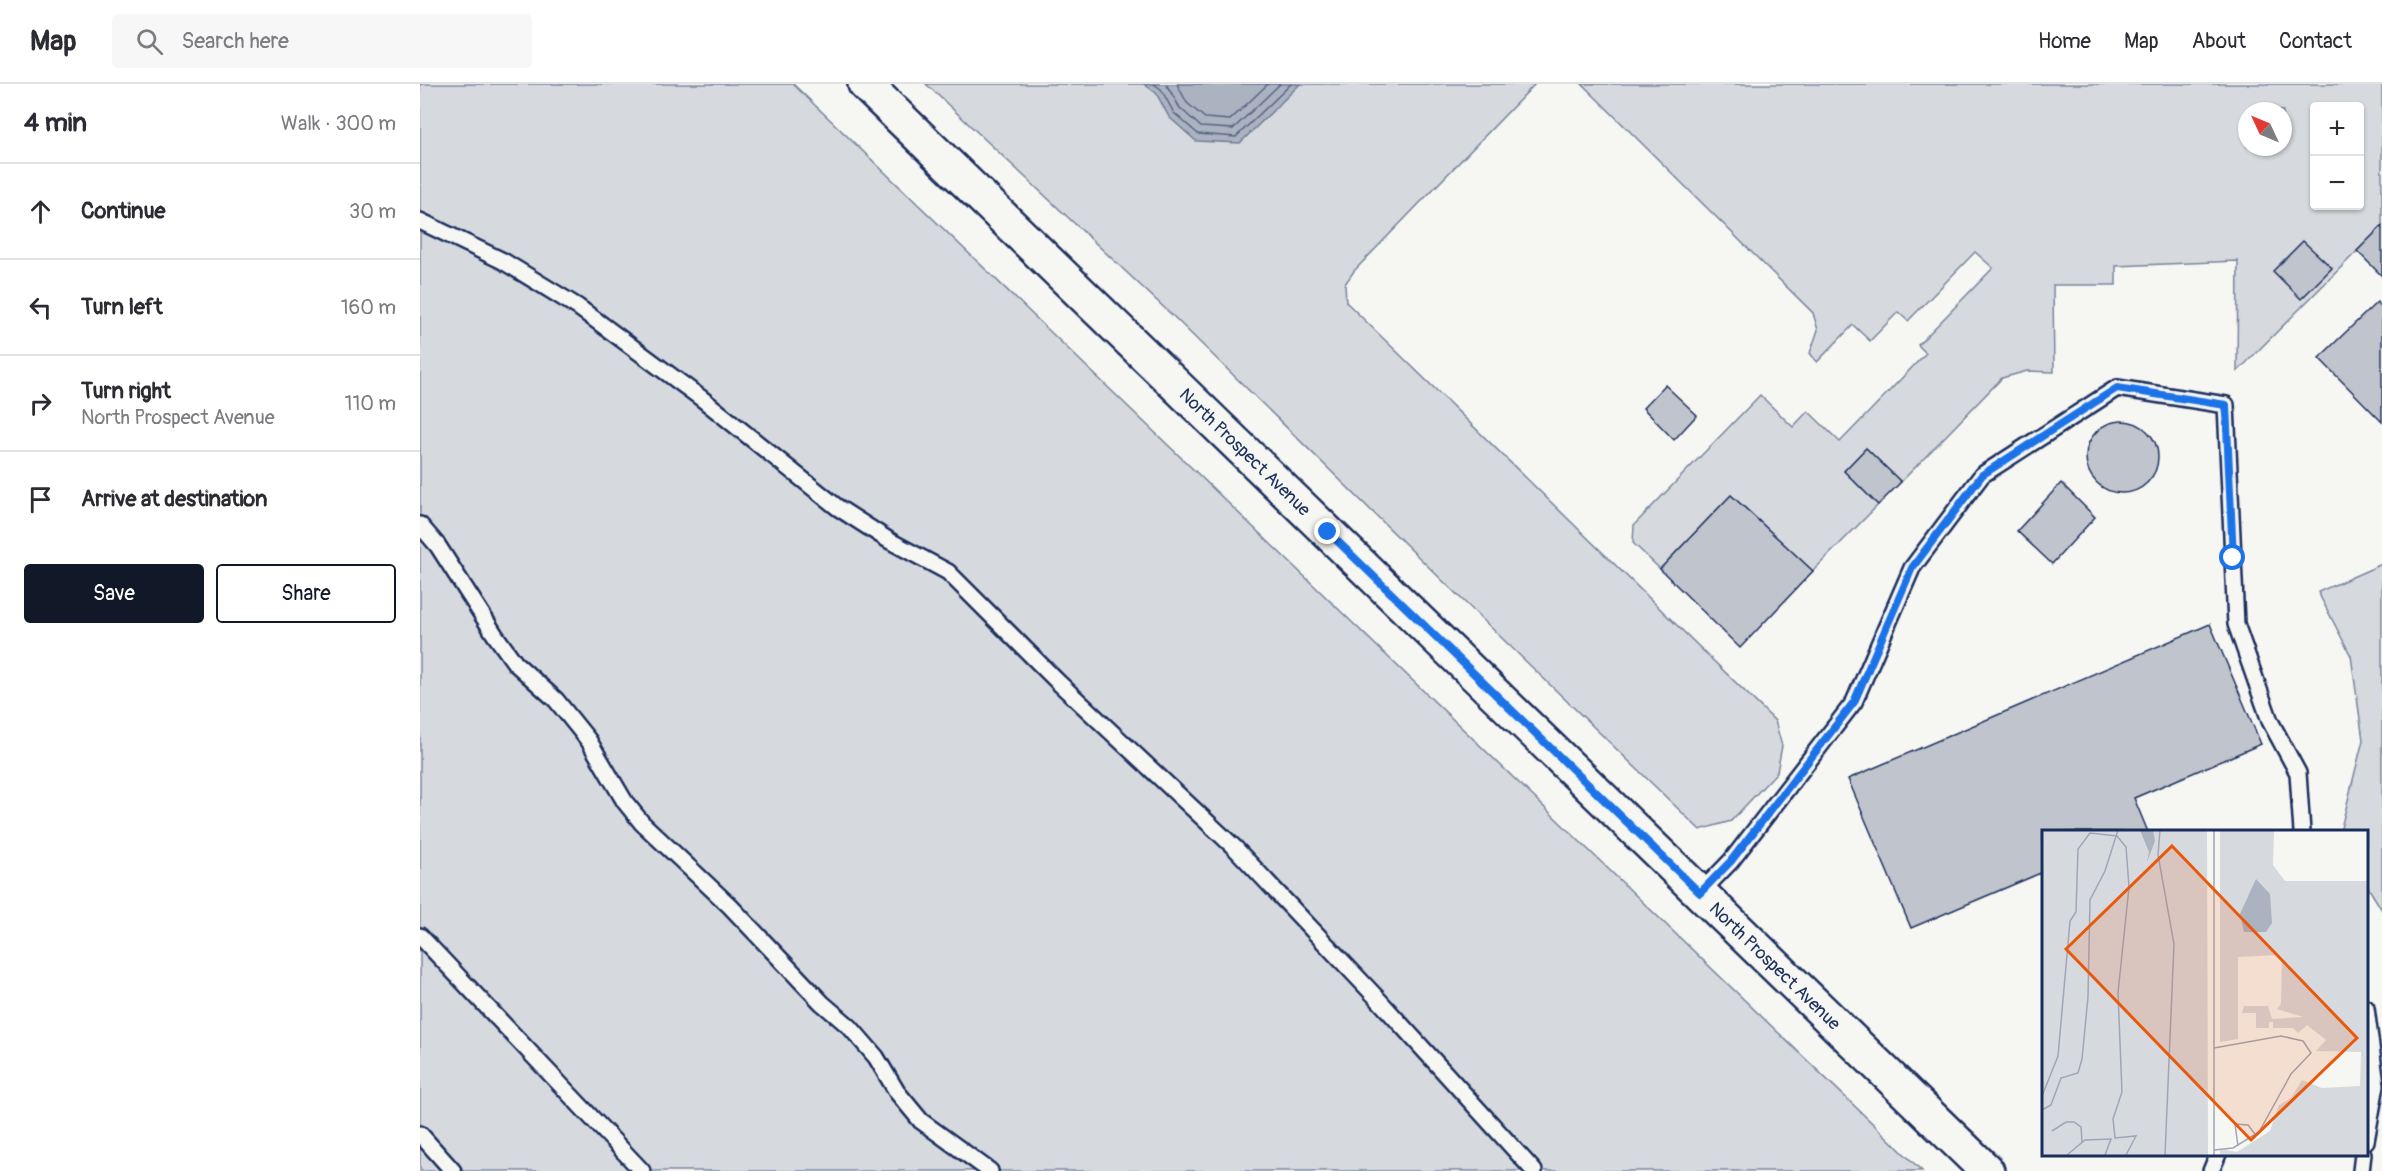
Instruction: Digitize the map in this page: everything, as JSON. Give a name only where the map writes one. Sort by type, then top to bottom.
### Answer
[{"type":"main road","name":"North Prospect Avenue","points":[[865,84],[1987,1171]]},
{"type":"lane","points":[[420,221],[503,261],[578,307],[701,398],[837,507],[890,541],[948,572],[1059,683],[1235,848],[1376,997],[1534,1171]]},
{"type":"lane","points":[[1700,893],[1731,861],[1854,702],[1912,568],[1982,475],[2117,388],[2226,405],[2236,624],[2270,721],[2298,773],[2302,830]]},
{"type":"lane","points":[[420,525],[438,546],[495,636],[515,663],[556,700],[589,741],[625,802],[642,823],[730,906],[822,1003],[850,1027],[876,1058],[897,1092],[921,1121],[990,1171]]},
{"type":"lane","points":[[420,936],[642,1171]]},
{"type":"lane","points":[[2367,1016],[2376,1085],[2367,1118]]},
{"type":"lane","points":[[420,1134],[453,1171]]},
{"type":"lane","points":[[2211,1171],[2218,1156]]},
{"type":"lane","points":[[2361,1171],[2363,1156]]},
{"type":"shaded area","points":[[420,84],[793,84],[1922,1171],[420,1171]]},
{"type":"shaded area","points":[[926,84],[1535,84],[1354,271],[1345,284],[1346,302],[1775,721],[1782,746],[1777,772],[1731,821],[1700,830],[1172,315]]},
{"type":"shaded area","points":[[1582,84],[2382,84],[2382,226],[2237,372],[2238,261],[2116,266],[2116,285],[2053,285],[2054,372],[2027,371],[2002,378],[1901,482],[1866,448],[1844,471],[1878,505],[1813,571],[1731,495],[1660,569],[1633,543],[1634,525],[1760,395],[1793,427],[1808,411],[1840,442],[1926,353],[1918,345],[1993,268],[1975,252],[1908,321],[1898,312],[1870,341],[1853,325],[1817,362],[1810,353],[1818,330],[1813,313]]},
{"type":"shaded area","points":[[2382,564],[2382,910],[2367,886],[2367,830],[2340,830],[2363,740],[2351,656],[2318,592]]},
{"type":"water","points":[[1144,84],[1300,84],[1240,143],[1196,141],[1169,117],[1156,93]]},
{"type":"building","points":[[2382,226],[2382,276],[2357,251]]},
{"type":"building","points":[[2303,241],[2332,268],[2301,299],[2273,271]]},
{"type":"building","points":[[2377,302],[2382,307],[2382,422],[2319,358]]},
{"type":"building","points":[[1665,385],[1697,415],[1674,440],[1643,408]]},
{"type":"building","points":[[2129,421],[2148,431],[2156,443],[2158,457],[2156,471],[2148,483],[2136,491],[2115,493],[2096,483],[2088,471],[2086,450],[2096,431],[2108,423]]},
{"type":"building","points":[[1866,448],[1901,482],[1878,505],[1844,471]]},
{"type":"building","points":[[2061,483],[2095,517],[2052,564],[2017,531]]},
{"type":"building","points":[[1731,495],[1813,571],[1740,648],[1660,569]]},
{"type":"building","points":[[2210,624],[2261,744],[2134,798],[2147,830],[2042,830],[2042,872],[1911,928],[1848,779]]},
{"type":"route","points":[[1328,532],[1700,893],[1731,861],[1854,702],[1912,568],[1982,475],[2117,388],[2226,405],[2233,558]]}]
